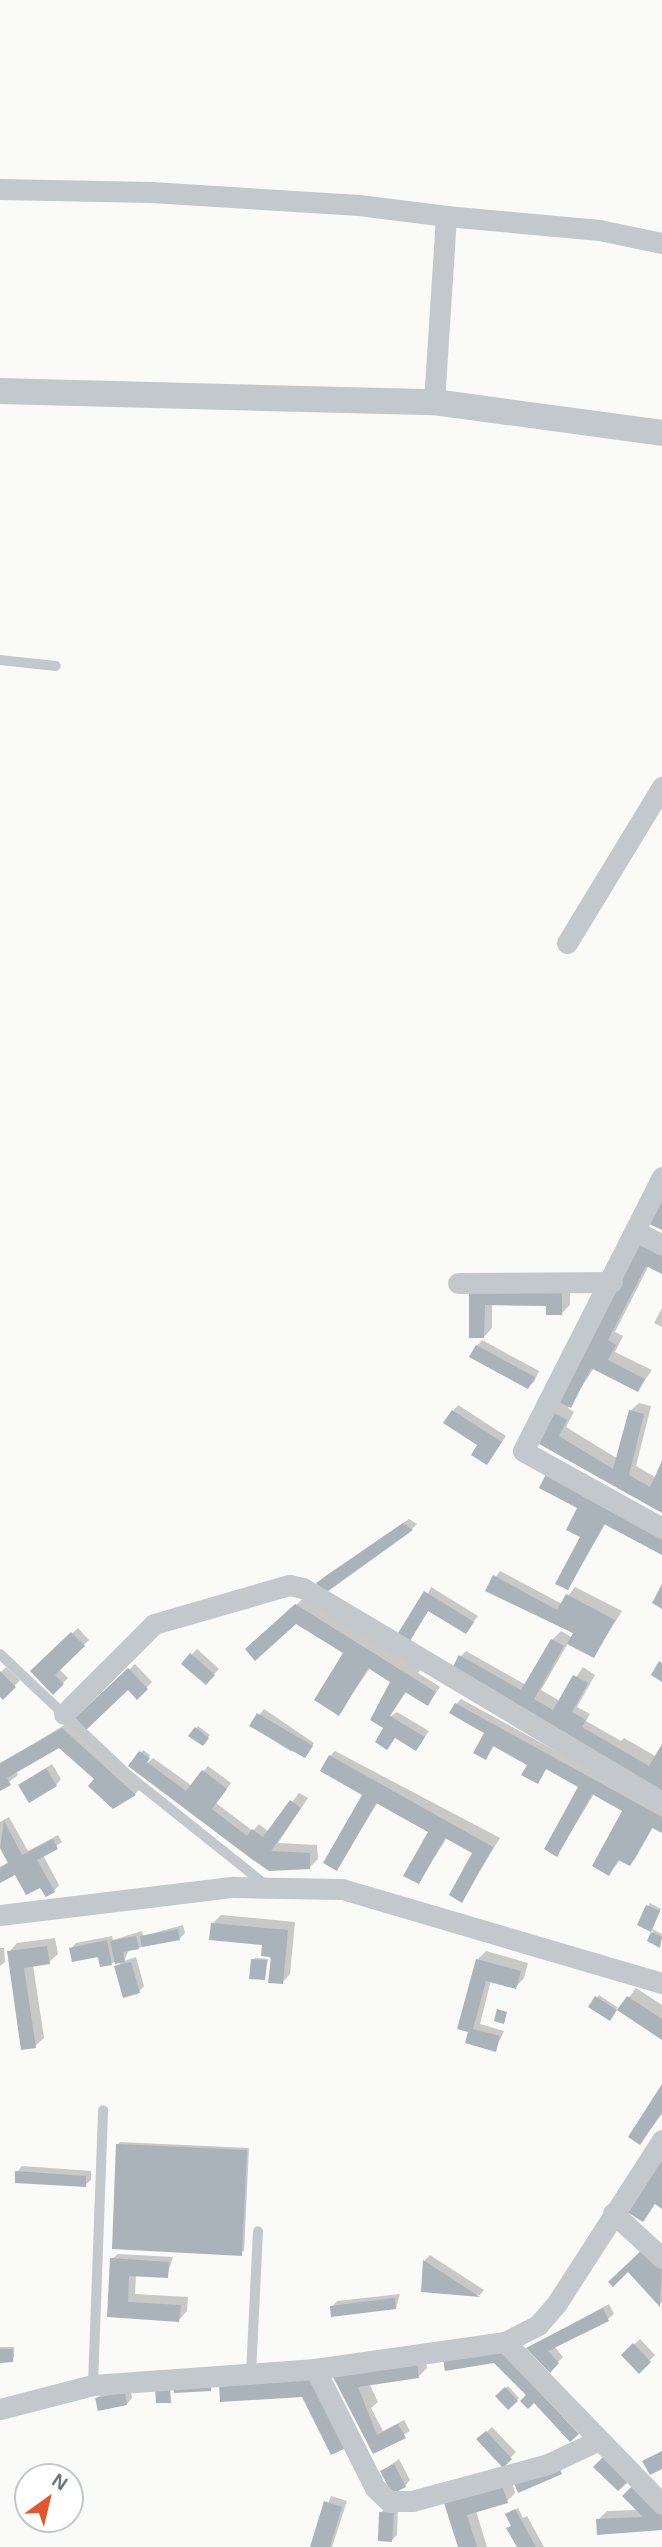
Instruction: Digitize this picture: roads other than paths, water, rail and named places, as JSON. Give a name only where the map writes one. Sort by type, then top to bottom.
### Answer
[{"type":"street","points":[[0,189],[151,192],[359,205],[599,230],[662,243]]},
{"type":"street","points":[[434,402],[446,216]]},
{"type":"street","points":[[0,391],[434,402],[662,433]]},
{"type":"street","points":[[567,943],[662,787]]},
{"type":"street","points":[[662,1177],[612,1283],[523,1451],[662,1528]]},
{"type":"street","points":[[637,1232],[662,1245]]},
{"type":"street","points":[[458,1283],[612,1283]]},
{"type":"street","points":[[64,1714],[154,1624],[289,1584],[303,1588],[662,1802]]},
{"type":"street","points":[[0,1915],[233,1886],[342,1889],[662,1983]]},
{"type":"street","points":[[0,2409],[93,2385],[315,2369],[505,2342],[538,2325],[557,2303],[662,2140]]},
{"type":"street","points":[[613,2213],[662,2258]]},
{"type":"street","points":[[505,2342],[597,2441],[662,2504]]},
{"type":"street","points":[[315,2369],[375,2488],[389,2501],[412,2501],[548,2464],[597,2441]]},
{"type":"lane","points":[[0,660],[56,666]]},
{"type":"lane","points":[[0,1654],[128,1775],[269,1887]]},
{"type":"lane","points":[[93,2385],[103,2110]]},
{"type":"lane","points":[[251,2374],[258,2231]]}]
